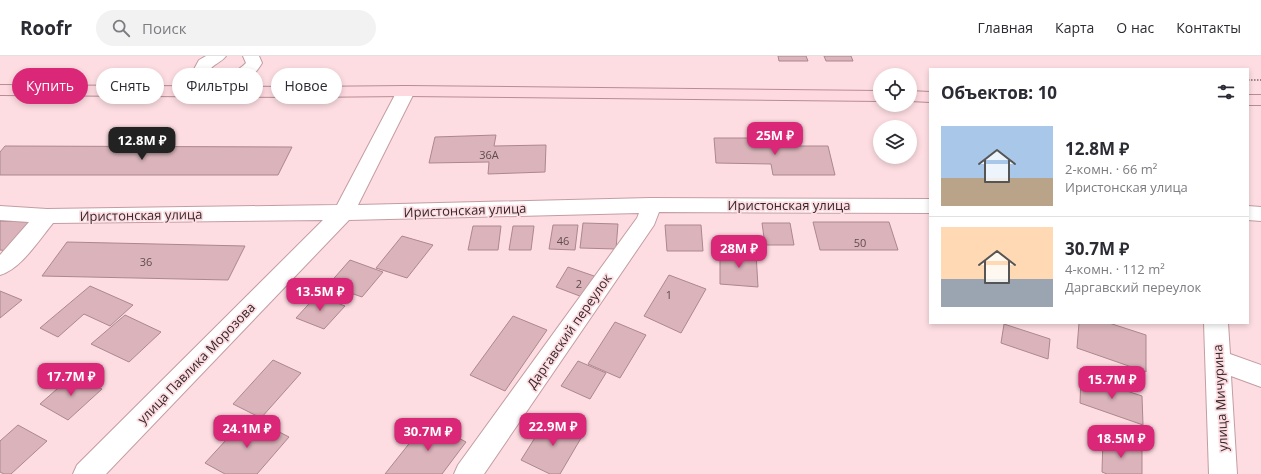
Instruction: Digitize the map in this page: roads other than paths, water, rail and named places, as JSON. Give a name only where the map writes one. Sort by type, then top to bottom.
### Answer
[{"type":"main road","points":[[0,90],[172,87]]},
{"type":"main road","points":[[263,87],[406,91],[873,96]]},
{"type":"main road","points":[[917,96],[929,97]]},
{"type":"main road","points":[[1249,100],[1261,100]]},
{"type":"street","points":[[203,68],[206,62],[218,56]]},
{"type":"street","points":[[250,68],[254,63],[251,56]]},
{"type":"street","name":"улица Павлика Морозова","points":[[87,474],[344,212],[406,91]]},
{"type":"street","name":"Иристонская улица","points":[[0,213],[47,216],[344,212],[650,205],[929,206]]},
{"type":"street","name":"Даргавский переулок","points":[[468,474],[647,220],[650,214],[650,205]]},
{"type":"street","points":[[1249,213],[1261,214]]},
{"type":"street","points":[[0,267],[10,259],[47,216]]},
{"type":"street","name":"улица Мичурина","points":[[1216,324],[1223,474]]},
{"type":"street","points":[[1218,360],[1261,376]]}]
